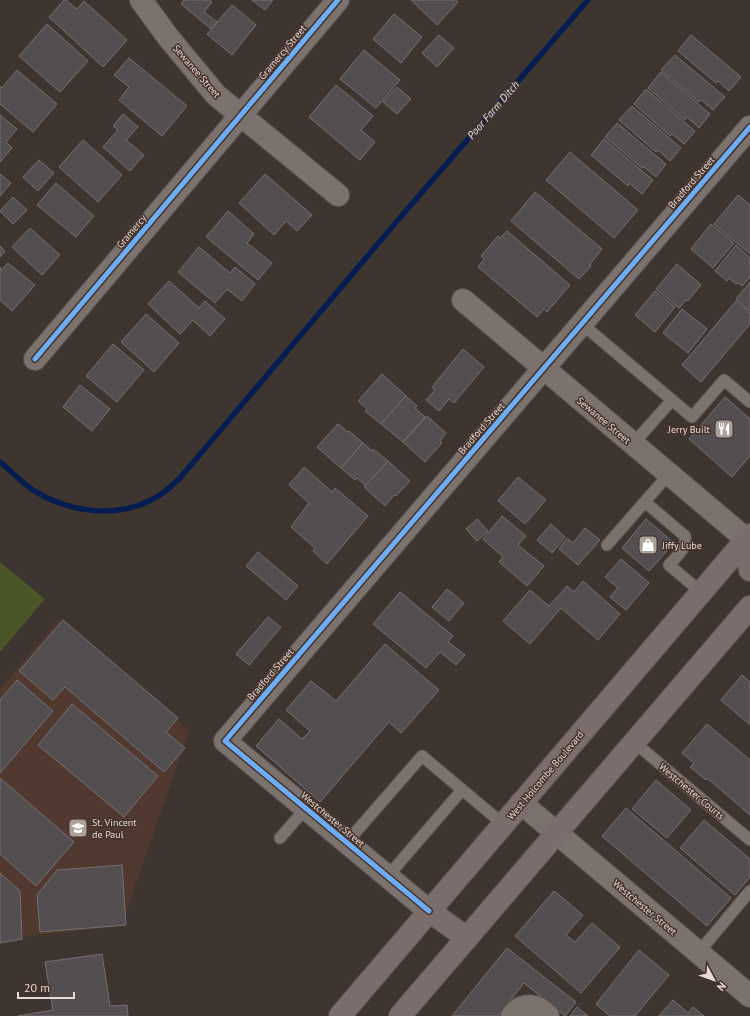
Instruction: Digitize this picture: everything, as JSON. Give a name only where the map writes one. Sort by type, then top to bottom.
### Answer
[{"type":"main road","points":[[748,537],[750,570]]},
{"type":"main road","name":"West Holcombe Boulevard","points":[[340,1016],[748,537]]},
{"type":"main road","points":[[400,1016],[750,607]]},
{"type":"main road","points":[[429,911],[467,938]]},
{"type":"street","name":"Sewanee Street","points":[[141,0],[168,37],[216,95],[338,195]]},
{"type":"street","name":"Gramercy Street","points":[[241,116],[338,0]]},
{"type":"street","name":"Gramercy","points":[[35,359],[241,116]]},
{"type":"street","name":"Bradford Street","points":[[225,741],[750,127]]},
{"type":"street","name":"Sewanee Street","points":[[463,300],[669,474],[748,537]]},
{"type":"street","name":"Westchester Street","points":[[225,741],[429,911]]},
{"type":"street","name":"Westchester Street","points":[[521,803],[750,996]]},
{"type":"street","points":[[512,1016],[517,1010],[530,1006],[543,1010],[548,1016]]},
{"type":"lane","points":[[582,324],[692,416],[724,380],[750,402]]},
{"type":"lane","points":[[633,444],[672,400]]},
{"type":"lane","points":[[608,545],[669,474]]},
{"type":"lane","points":[[645,502],[685,536],[686,541],[683,549],[669,565],[702,592]]},
{"type":"lane","name":"Westchester Courts","points":[[634,742],[750,840]]},
{"type":"lane","points":[[347,842],[422,756],[503,824]]},
{"type":"lane","points":[[388,876],[462,790]]},
{"type":"lane","points":[[280,838],[306,808]]},
{"type":"lane","points":[[698,952],[750,892]]},
{"type":"shaded area","name":"St. Vincent de Paul","points":[[59,619],[189,731],[121,926],[0,939],[0,689]]},
{"type":"green space","points":[[0,562],[45,599],[0,652]]},
{"type":"building","points":[[64,0],[77,9],[84,1],[127,40],[103,67],[49,17]]},
{"type":"building","points":[[184,0],[209,0],[212,2],[204,12],[217,22],[211,29],[181,4]]},
{"type":"building","points":[[252,0],[273,0],[265,10]]},
{"type":"building","points":[[411,0],[455,0],[458,2],[437,25]]},
{"type":"building","points":[[232,5],[256,25],[232,55],[207,34]]},
{"type":"building","points":[[394,14],[422,37],[401,63],[373,39]]},
{"type":"building","points":[[47,24],[88,61],[60,92],[19,56]]},
{"type":"building","points":[[439,35],[454,48],[437,67],[422,53]]},
{"type":"building","points":[[691,35],[741,77],[729,91],[718,81],[716,83],[678,51]]},
{"type":"building","points":[[364,50],[400,80],[376,108],[340,79]]},
{"type":"building","points":[[675,55],[725,97],[713,110],[701,100],[699,102],[661,70]]},
{"type":"building","points":[[129,58],[187,106],[162,136],[119,100],[129,87],[114,75]]},
{"type":"building","points":[[17,70],[57,104],[33,132],[0,104],[0,86],[2,88]]},
{"type":"building","points":[[661,72],[710,114],[699,128],[687,117],[685,120],[648,88]]},
{"type":"building","points":[[336,85],[373,116],[361,130],[375,142],[360,160],[309,117]]},
{"type":"building","points":[[397,87],[411,99],[397,114],[383,102]]},
{"type":"building","points":[[646,89],[695,131],[684,144],[672,134],[670,136],[634,104]]},
{"type":"building","points":[[632,106],[681,148],[670,161],[658,150],[656,152],[619,120]]},
{"type":"building","points":[[123,114],[138,127],[126,140],[144,155],[130,171],[103,147],[118,130],[113,126]]},
{"type":"building","points":[[0,115],[17,129],[6,142],[12,148],[0,162]]},
{"type":"building","points":[[617,123],[666,164],[656,177],[644,167],[642,168],[605,137]]},
{"type":"building","points":[[604,139],[653,180],[642,194],[629,183],[628,186],[591,155]]},
{"type":"building","points":[[83,140],[122,175],[98,202],[59,167]]},
{"type":"building","points":[[570,152],[638,210],[614,238],[546,180]]},
{"type":"building","points":[[39,160],[54,173],[38,191],[23,177]]},
{"type":"building","points":[[0,174],[11,183],[0,196]]},
{"type":"building","points":[[265,174],[312,215],[297,231],[286,221],[274,235],[239,203]]},
{"type":"building","points":[[56,183],[94,216],[76,237],[37,205]]},
{"type":"building","points":[[535,192],[602,249],[590,264],[591,266],[579,279],[511,221]]},
{"type":"building","points":[[738,195],[750,205],[750,254],[714,224]]},
{"type":"building","points":[[13,197],[27,210],[13,224],[0,211]]},
{"type":"building","points":[[228,211],[254,234],[247,243],[272,263],[258,280],[206,237]]},
{"type":"building","points":[[711,224],[734,243],[713,268],[691,249]]},
{"type":"building","points":[[30,228],[60,255],[42,275],[12,247]]},
{"type":"building","points":[[507,231],[570,285],[547,312],[544,309],[537,317],[478,267],[484,259],[481,256],[498,236],[500,238]]},
{"type":"building","points":[[736,245],[750,258],[750,277],[742,286],[738,283],[736,284],[729,278],[727,281],[715,271]]},
{"type":"building","points":[[0,246],[5,251],[0,257]]},
{"type":"building","points":[[199,247],[230,273],[235,267],[255,284],[242,301],[227,289],[215,303],[178,272]]},
{"type":"building","points":[[8,263],[35,285],[12,311],[0,300],[0,267],[2,270]]},
{"type":"building","points":[[677,264],[701,285],[688,301],[686,300],[679,308],[656,289]]},
{"type":"building","points":[[169,281],[199,308],[205,301],[225,319],[210,336],[193,320],[180,334],[148,304]]},
{"type":"building","points":[[750,282],[750,311],[736,299]]},
{"type":"building","points":[[655,291],[675,307],[655,332],[635,315]]},
{"type":"building","points":[[736,301],[750,313],[750,324],[701,382],[682,365]]},
{"type":"building","points":[[682,309],[707,329],[688,353],[663,333]]},
{"type":"building","points":[[146,314],[179,343],[154,372],[121,342]]},
{"type":"building","points":[[113,344],[144,370],[117,402],[86,376]]},
{"type":"building","points":[[463,349],[484,367],[454,403],[449,399],[439,411],[426,400],[435,390],[432,387]]},
{"type":"building","points":[[382,374],[406,396],[381,424],[365,411],[367,409],[358,401]]},
{"type":"building","points":[[80,385],[110,409],[92,431],[63,407]]},
{"type":"building","points":[[406,396],[417,406],[415,408],[425,417],[403,442],[381,424]]},
{"type":"building","name":"Jerry Built","points":[[725,397],[750,419],[750,456],[732,477],[689,439]]},
{"type":"building","points":[[427,416],[446,433],[440,441],[442,443],[425,462],[403,442]]},
{"type":"building","points":[[338,424],[363,443],[341,468],[317,447]]},
{"type":"building","points":[[363,443],[372,451],[373,449],[388,461],[366,486],[357,478],[355,480],[341,468]]},
{"type":"building","points":[[388,461],[410,481],[396,496],[394,495],[385,506],[364,487]]},
{"type":"building","points":[[304,467],[332,492],[335,488],[368,516],[327,564],[313,551],[315,548],[291,527],[309,503],[289,485]]},
{"type":"building","points":[[518,477],[546,500],[525,524],[498,501]]},
{"type":"building","points":[[502,516],[526,536],[518,545],[544,566],[527,586],[499,562],[503,557],[483,539]]},
{"type":"building","points":[[477,519],[488,531],[477,541],[466,529]]},
{"type":"building","name":"Jiffy Lube","points":[[646,519],[674,543],[649,571],[622,548]]},
{"type":"building","points":[[551,524],[565,537],[552,553],[537,540]]},
{"type":"building","points":[[585,528],[600,540],[578,565],[559,549],[567,538],[573,543]]},
{"type":"building","points":[[258,552],[298,586],[286,600],[246,566]]},
{"type":"building","points":[[621,559],[649,583],[626,610],[610,597],[618,588],[605,577]]},
{"type":"building","points":[[583,581],[620,614],[598,640],[561,608],[530,644],[503,621],[530,590],[549,606],[567,586],[574,592]]},
{"type":"building","points":[[447,589],[464,603],[449,621],[432,607]]},
{"type":"building","points":[[400,592],[453,636],[448,642],[465,655],[456,665],[440,652],[426,668],[373,624]]},
{"type":"building","points":[[268,617],[281,627],[249,665],[236,654]]},
{"type":"building","points":[[63,620],[178,718],[166,732],[185,748],[164,772],[65,687],[53,700],[19,671]]},
{"type":"building","points":[[385,644],[439,690],[401,733],[389,722],[320,802],[256,746],[279,719],[302,739],[310,731],[286,710],[311,681],[336,701]]},
{"type":"building","points":[[742,675],[750,682],[750,725],[721,700]]},
{"type":"building","points":[[17,680],[53,711],[0,773],[0,700]]},
{"type":"building","points":[[72,704],[158,776],[124,817],[38,745]]},
{"type":"building","points":[[707,724],[750,760],[750,815],[707,778],[706,780],[690,767],[694,763],[682,753]]},
{"type":"building","points":[[0,778],[74,842],[36,886],[0,854]]},
{"type":"building","points":[[656,780],[691,810],[667,838],[632,809]]},
{"type":"building","points":[[626,808],[731,898],[707,926],[602,836]]},
{"type":"building","points":[[704,820],[750,859],[750,877],[735,895],[680,848]]},
{"type":"building","points":[[122,865],[126,925],[40,932],[37,895],[57,870]]},
{"type":"building","points":[[0,873],[20,891],[22,939],[0,943]]},
{"type":"building","points":[[554,891],[583,915],[566,935],[575,942],[592,923],[620,947],[581,993],[515,936]]},
{"type":"building","points":[[507,948],[576,1002],[565,1016],[524,983],[498,1016],[452,1016]]},
{"type":"building","points":[[639,950],[669,975],[635,1016],[610,1016],[596,1004]]},
{"type":"building","points":[[102,954],[110,1006],[127,1005],[128,1016],[18,1016],[53,1010],[45,962]]},
{"type":"building","points":[[673,1000],[688,1013],[693,1007],[704,1016],[659,1016]]},
{"type":"building","points":[[577,1007],[588,1016],[570,1016]]},
{"type":"waterway","name":"Poor Farm Ditch","points":[[0,462],[29,487],[46,497],[60,503],[90,510],[105,511],[135,507],[158,497],[166,491],[180,478],[398,220],[588,0]]},
{"type":"cycle path","points":[[35,359],[338,0]]},
{"type":"cycle path","points":[[429,911],[225,741],[750,127]]},
{"type":"place","name":"Jerry Built","points":[[724,429]]},
{"type":"place","name":"Jiffy Lube","points":[[648,545]]},
{"type":"place","name":"St. Vincent de Paul","points":[[78,828]]}]
